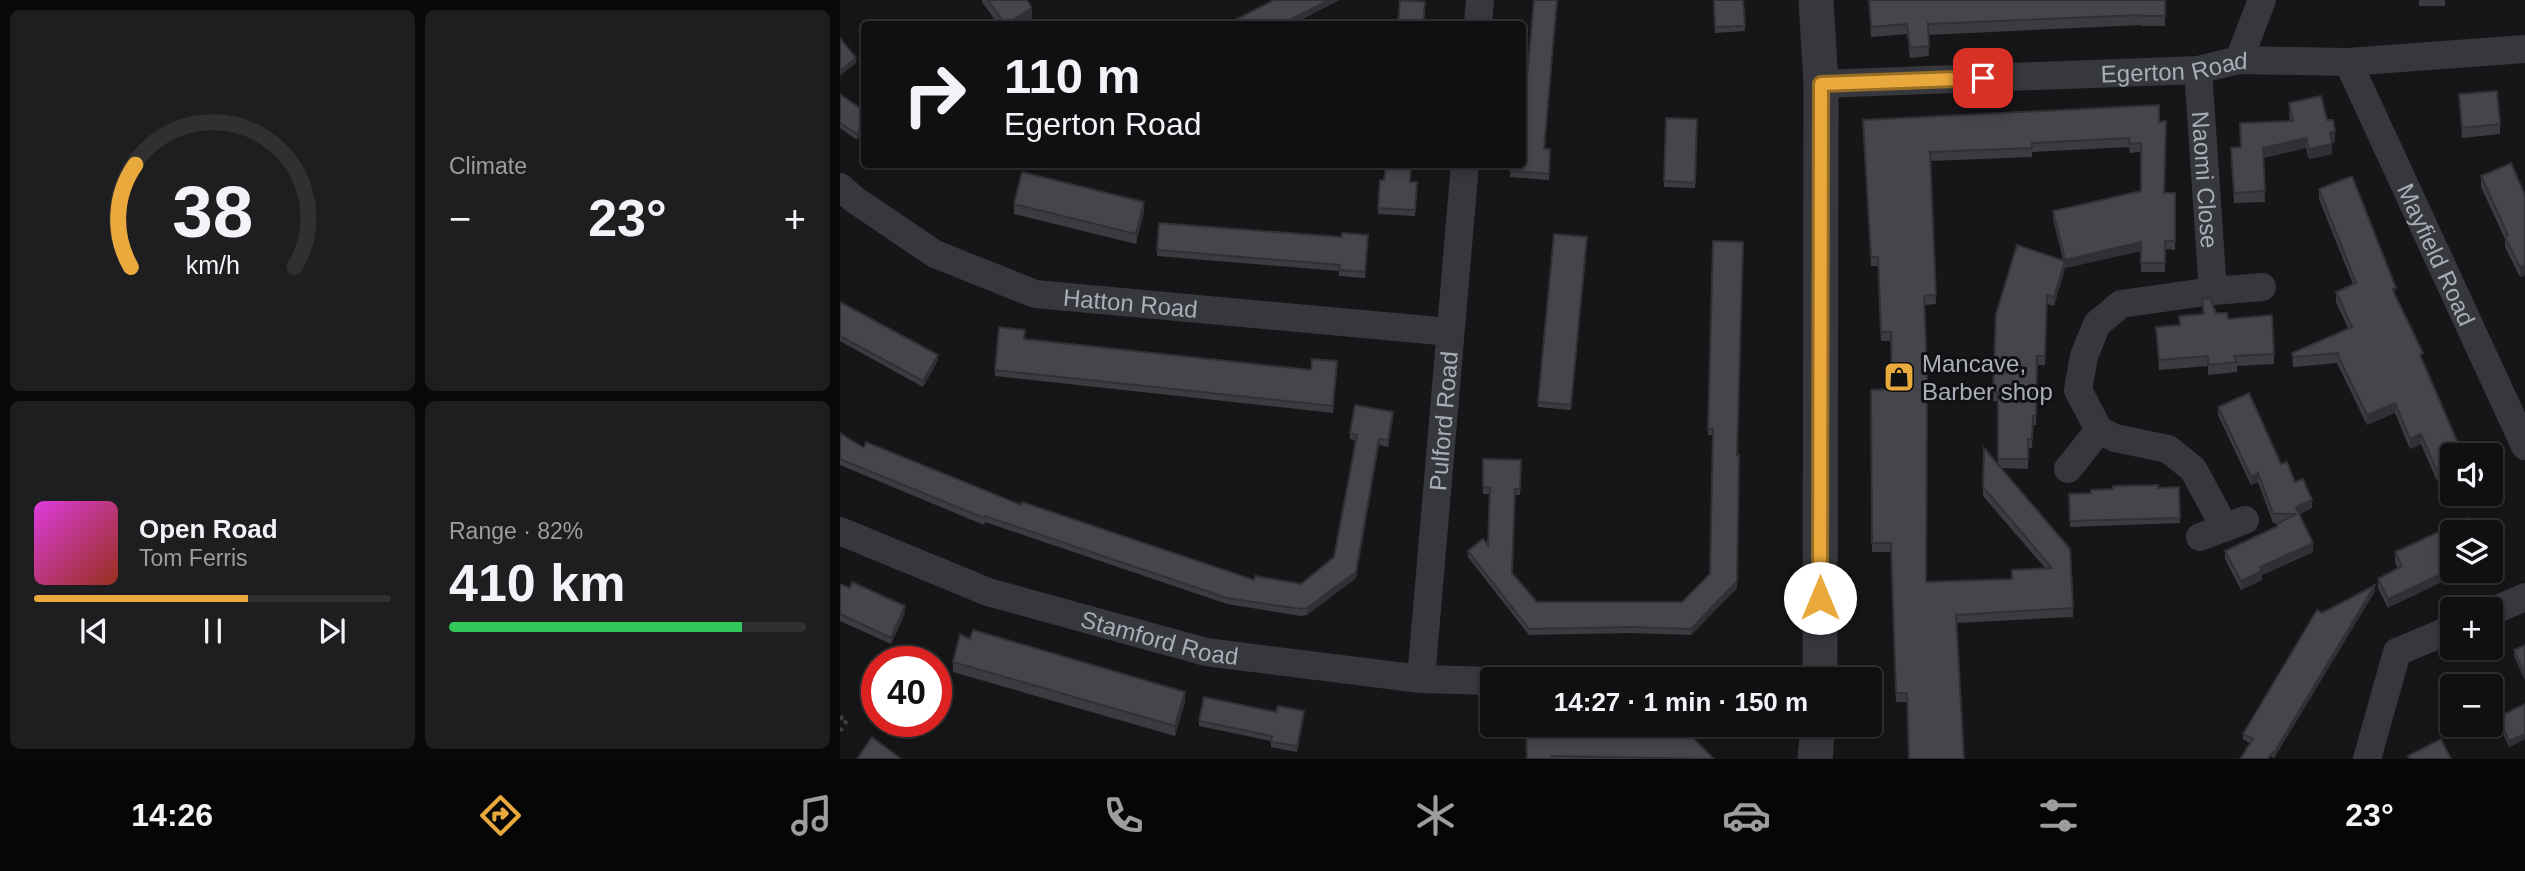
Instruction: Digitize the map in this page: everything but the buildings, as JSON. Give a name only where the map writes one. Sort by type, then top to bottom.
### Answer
[{"type":"street","points":[[1478,21],[1480,0]]},
{"type":"street","points":[[1816,0],[1821,84],[1820,667]]},
{"type":"street","points":[[2239,60],[2262,0]]},
{"type":"street","name":"Egerton Road","points":[[1821,84],[2198,70],[2239,60],[2348,62],[2525,49]]},
{"type":"street","name":"Mayfield Road","points":[[2348,62],[2525,446]]},
{"type":"street","name":"Naomi Close","points":[[2198,70],[2213,292]]},
{"type":"street","name":"Pulford Road","points":[[1421,679],[1465,168]]},
{"type":"street","name":"Hatton Road","points":[[840,187],[935,254],[1035,294],[1450,332]]},
{"type":"street","points":[[2223,528],[2193,469],[2168,449],[2115,438],[2099,430],[2078,390],[2084,356],[2096,324],[2121,304],[2262,287]]},
{"type":"street","points":[[2068,469],[2099,430]]},
{"type":"street","name":"Stamford Road","points":[[840,531],[988,592],[1206,652],[1421,679],[1480,681]]},
{"type":"street","points":[[2503,606],[2525,597]]},
{"type":"street","points":[[2367,759],[2397,652],[2440,634]]},
{"type":"street","points":[[1815,759],[1817,737]]},
{"type":"path","points":[[840,717],[847,720],[840,731]]},
{"type":"place","name":"Mancave, Barber shop","points":[[1899,377]]},
{"type":"route","points":[[1820,598],[1821,84],[1983,78]]}]
